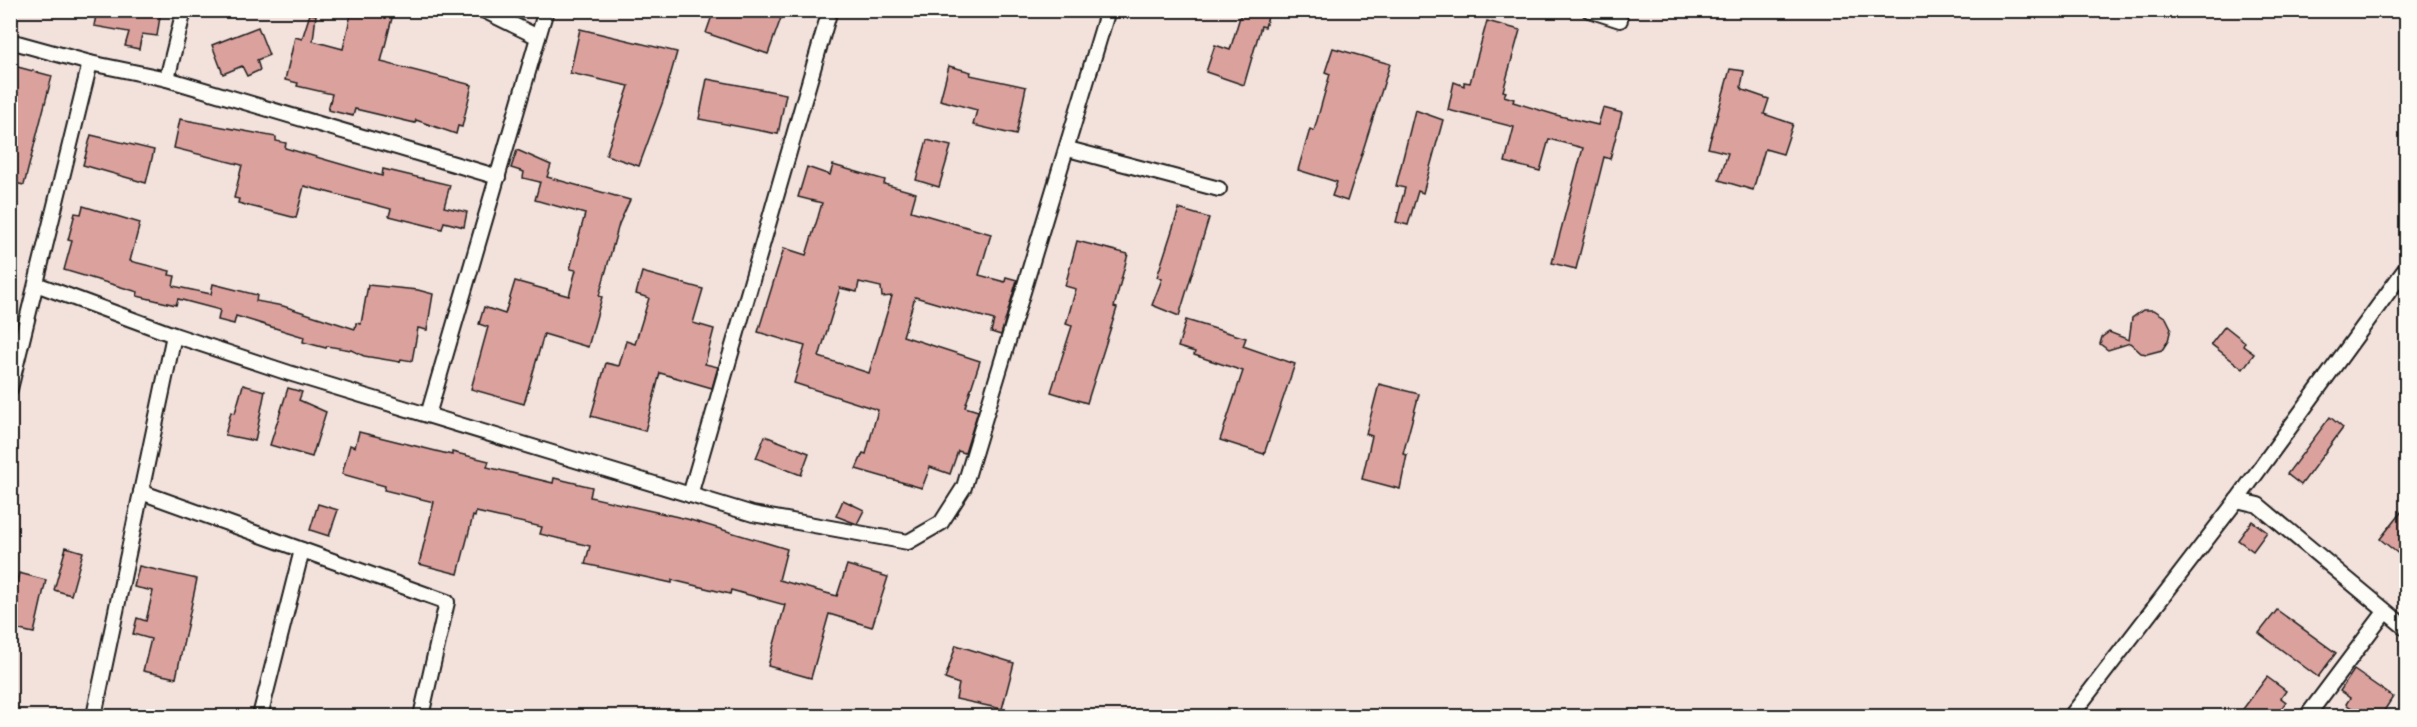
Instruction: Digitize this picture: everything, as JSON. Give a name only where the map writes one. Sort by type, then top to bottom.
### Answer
[{"type":"street","points":[[167,79],[184,10]]},
{"type":"street","points":[[483,10],[538,37]]},
{"type":"street","points":[[428,415],[546,10]]},
{"type":"street","points":[[690,495],[830,10]]},
{"type":"street","points":[[36,284],[174,335],[753,514],[908,542],[941,523],[964,487],[1068,149],[1108,10]]},
{"type":"street","points":[[1589,10],[1620,20]]},
{"type":"street","points":[[10,41],[90,63],[167,79],[498,177]]},
{"type":"street","points":[[10,389],[90,63]]},
{"type":"street","points":[[1068,149],[1219,189]]},
{"type":"street","points":[[2070,717],[2237,500],[2406,268]]},
{"type":"street","points":[[94,717],[174,335]]},
{"type":"street","points":[[141,492],[447,602],[421,717]]},
{"type":"street","points":[[2237,500],[2258,505],[2406,628]]},
{"type":"street","points":[[260,717],[302,550]]},
{"type":"street","points":[[2307,717],[2385,612]]},
{"type":"building","points":[[97,10],[161,10],[157,36],[142,34],[139,49],[125,46],[129,32],[94,26]]},
{"type":"building","points":[[352,10],[394,10],[381,62],[472,85],[462,127],[458,126],[456,134],[416,120],[415,123],[355,109],[353,116],[328,110],[332,94],[297,86],[298,83],[285,80],[295,37],[302,39],[310,14],[316,15],[313,41],[343,49]]},
{"type":"building","points":[[714,10],[758,10],[781,18],[768,54],[706,33]]},
{"type":"building","points":[[1242,10],[1270,10],[1265,27],[1261,26],[1244,85],[1206,72],[1215,45],[1230,50]]},
{"type":"building","points":[[1487,21],[1520,30],[1503,91],[1506,92],[1504,96],[1514,99],[1513,102],[1598,125],[1603,108],[1622,113],[1610,159],[1604,157],[1576,269],[1552,263],[1583,148],[1549,139],[1540,171],[1505,162],[1514,127],[1448,110],[1454,82],[1464,86],[1464,82],[1470,83]]},
{"type":"building","points":[[258,27],[269,55],[257,60],[260,70],[247,76],[242,66],[223,74],[212,45]]},
{"type":"building","points":[[580,29],[677,52],[663,101],[639,166],[606,155],[629,86],[570,73]]},
{"type":"building","points":[[1333,48],[1390,64],[1347,201],[1332,196],[1337,182],[1298,170],[1310,129],[1314,131],[1330,74],[1325,72]]},
{"type":"building","points":[[10,65],[52,76],[24,185],[10,182]]},
{"type":"building","points":[[949,66],[971,72],[970,75],[1026,87],[1016,135],[973,125],[977,110],[940,100]]},
{"type":"building","points":[[1730,69],[1744,71],[1741,87],[1743,90],[1769,99],[1764,114],[1793,124],[1783,154],[1765,149],[1753,190],[1719,180],[1728,153],[1708,148]]},
{"type":"building","points":[[707,79],[786,94],[778,134],[699,119]]},
{"type":"building","points":[[1415,110],[1443,120],[1423,193],[1418,191],[1408,225],[1396,222],[1405,188],[1396,186]]},
{"type":"building","points":[[180,119],[276,137],[276,141],[286,143],[285,148],[382,176],[383,169],[450,185],[444,207],[467,212],[464,227],[444,222],[442,229],[389,216],[391,209],[304,186],[296,218],[238,203],[239,199],[234,198],[242,165],[174,148]]},
{"type":"building","points":[[91,135],[154,150],[146,183],[83,165]]},
{"type":"building","points":[[927,140],[951,146],[939,187],[916,180]]},
{"type":"building","points":[[517,150],[551,165],[547,177],[630,200],[619,224],[588,347],[544,334],[524,404],[471,389],[488,327],[479,324],[484,307],[505,314],[515,281],[569,296],[576,270],[570,269],[585,214],[535,200],[540,182],[523,178],[524,172],[511,168]]},
{"type":"building","points":[[833,165],[885,180],[884,184],[916,193],[911,211],[991,234],[979,275],[1005,282],[1006,277],[1017,280],[1001,335],[991,332],[994,320],[915,297],[903,336],[980,361],[965,407],[978,411],[965,453],[958,451],[950,474],[930,467],[922,488],[856,469],[863,453],[866,454],[878,410],[794,383],[805,346],[758,332],[784,248],[806,255],[818,217],[822,203],[798,197],[807,167],[830,175]],"holes":[[[859,282],[881,287],[882,297],[892,296],[869,373],[819,357],[840,288],[857,292]]]},
{"type":"building","points":[[83,206],[140,223],[130,261],[170,271],[169,275],[175,276],[173,286],[211,294],[213,284],[257,295],[256,301],[283,306],[355,329],[356,323],[361,324],[368,285],[418,290],[433,294],[427,330],[418,328],[412,361],[401,359],[400,362],[364,356],[351,350],[327,346],[326,348],[303,342],[304,337],[236,316],[234,324],[218,320],[220,310],[178,299],[176,305],[137,296],[138,292],[64,270],[72,241],[68,240],[75,213],[81,214]]},
{"type":"building","points":[[1179,209],[1209,218],[1179,316],[1152,305],[1162,279],[1157,277]]},
{"type":"building","points":[[1077,241],[1128,254],[1114,307],[1117,308],[1087,403],[1051,392],[1072,326],[1066,324],[1076,289],[1065,286]]},
{"type":"building","points":[[642,272],[703,289],[693,323],[714,329],[705,364],[718,367],[712,388],[660,373],[645,431],[591,416],[606,363],[619,366],[626,341],[635,344],[649,298],[636,294]]},
{"type":"building","points":[[2143,310],[2154,310],[2166,318],[2171,328],[2168,341],[2162,350],[2147,354],[2141,353],[2130,343],[2108,350],[2100,344],[2102,337],[2109,332],[2129,340],[2132,318]]},
{"type":"building","points":[[1186,320],[1246,338],[1243,346],[1295,364],[1264,454],[1220,440],[1243,371],[1194,355],[1195,352],[1178,347]]},
{"type":"building","points":[[2225,326],[2245,342],[2243,346],[2254,354],[2243,369],[2211,344]]},
{"type":"building","points":[[1379,384],[1419,394],[1403,454],[1407,455],[1400,489],[1362,479],[1372,436],[1366,434]]},
{"type":"building","points":[[243,385],[265,391],[255,441],[225,435],[231,412],[235,413]]},
{"type":"building","points":[[288,388],[302,392],[299,400],[326,412],[312,457],[270,445]]},
{"type":"building","points":[[2330,417],[2343,428],[2301,485],[2287,474]]},
{"type":"building","points":[[359,432],[452,455],[452,452],[489,461],[487,467],[553,483],[554,478],[592,487],[590,497],[687,519],[787,549],[779,580],[837,596],[847,565],[888,577],[872,627],[829,614],[811,678],[768,666],[785,605],[731,590],[730,594],[672,580],[672,583],[585,564],[590,546],[540,534],[542,527],[476,512],[458,574],[419,564],[434,502],[384,490],[385,486],[342,474],[350,445],[355,447]]},
{"type":"building","points":[[765,436],[809,453],[801,475],[756,458]]},
{"type":"building","points":[[843,500],[864,510],[857,524],[836,516]]},
{"type":"building","points":[[318,504],[338,510],[329,536],[310,530]]},
{"type":"building","points":[[2406,506],[2406,548],[2401,556],[2380,539]]},
{"type":"building","points":[[2252,521],[2267,532],[2253,551],[2238,540]]},
{"type":"building","points":[[66,547],[83,552],[71,595],[54,590]]},
{"type":"building","points":[[139,566],[197,579],[176,678],[143,671],[151,639],[133,634],[137,618],[146,621],[153,591],[134,587]]},
{"type":"building","points":[[19,573],[46,580],[34,633],[10,628],[10,610]]},
{"type":"building","points":[[2277,610],[2336,653],[2318,677],[2259,633]]},
{"type":"building","points":[[956,645],[1014,663],[1002,709],[956,699],[959,684],[945,679]]},
{"type":"building","points":[[2354,670],[2393,697],[2380,717],[2367,710],[2363,716],[2346,704],[2350,698],[2340,691]]},
{"type":"building","points":[[2267,677],[2286,691],[2281,698],[2286,702],[2275,717],[2237,717]]}]
